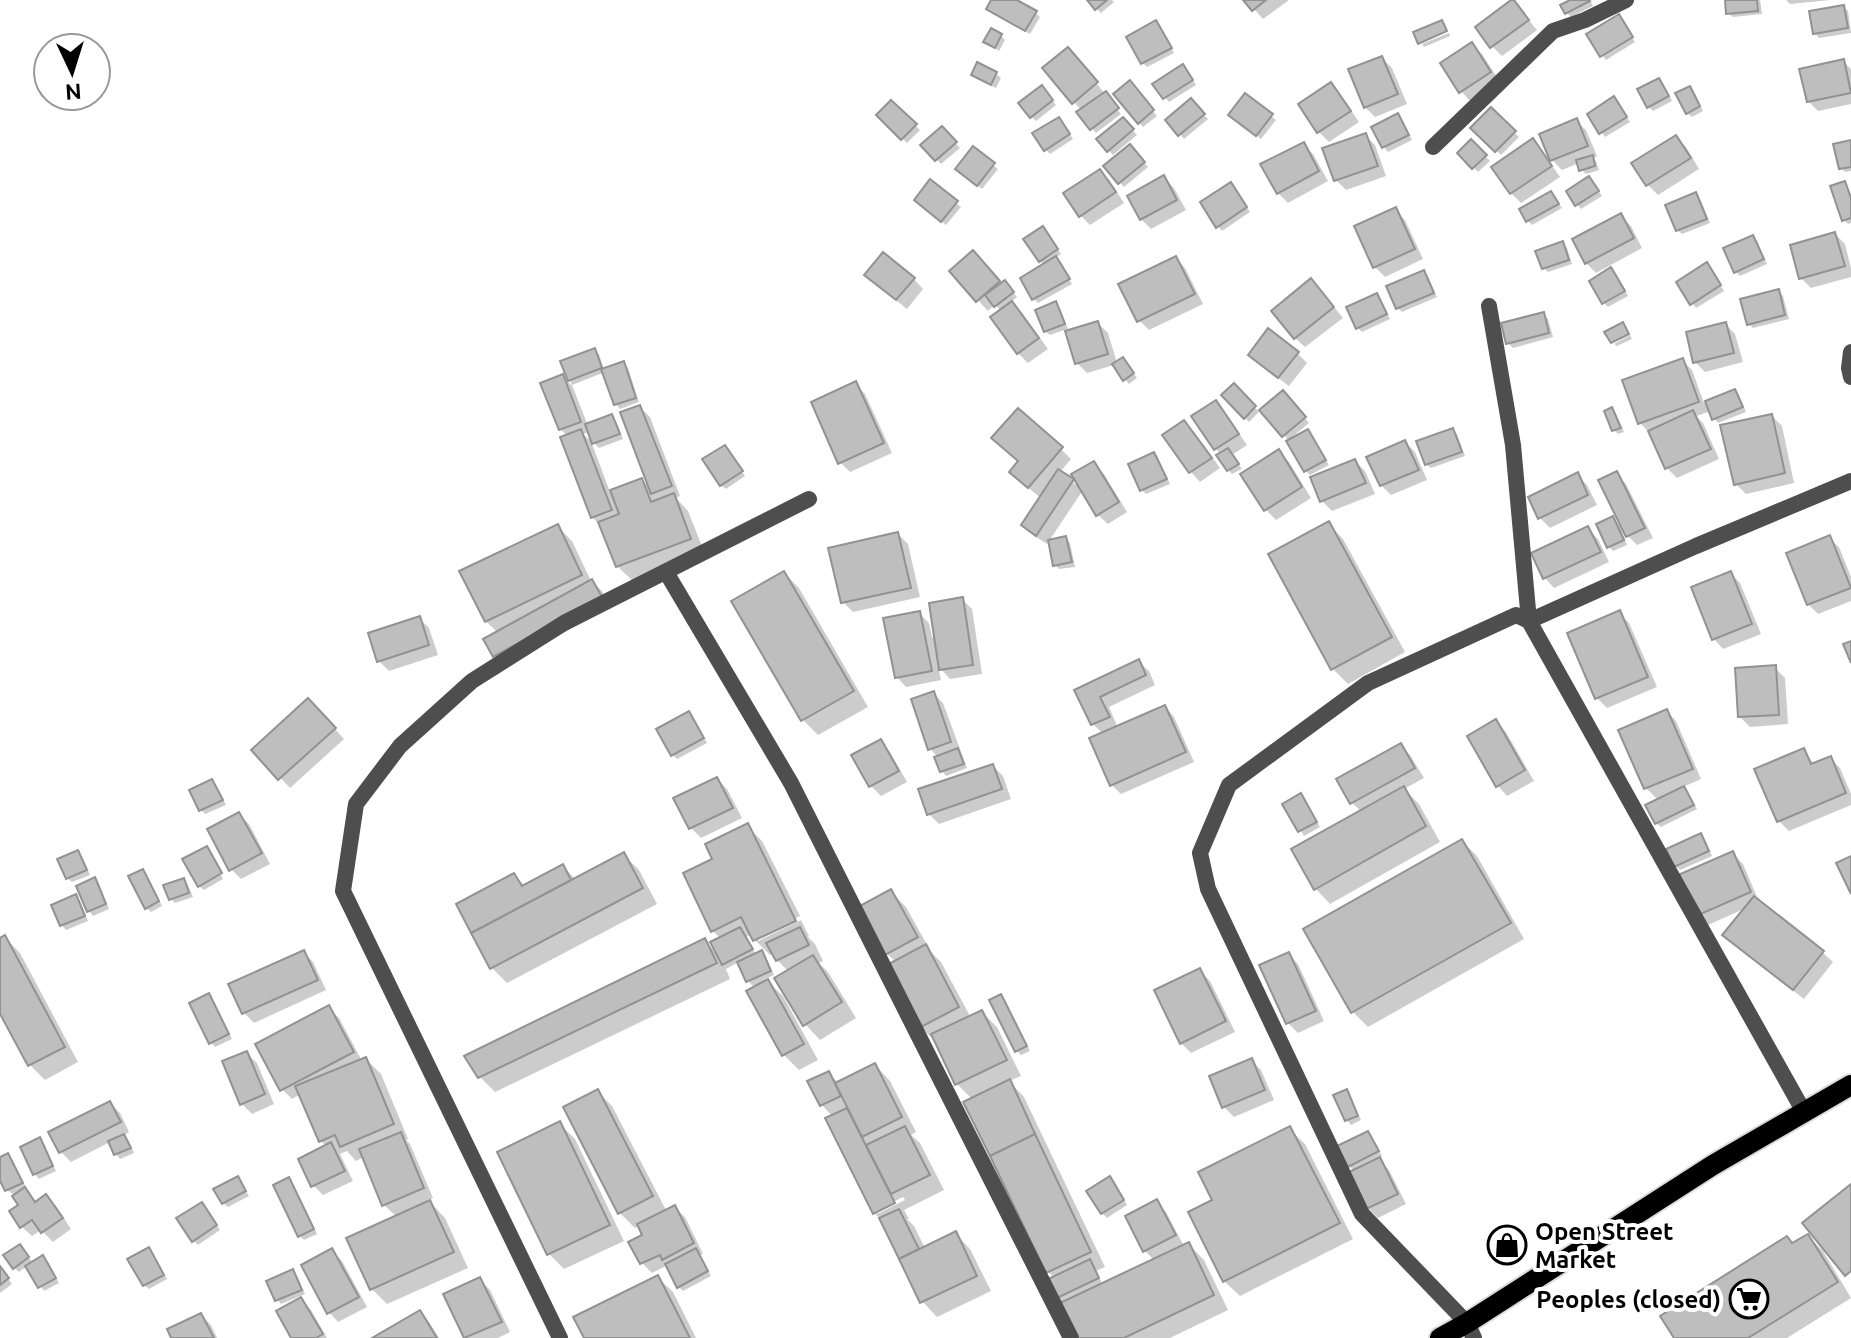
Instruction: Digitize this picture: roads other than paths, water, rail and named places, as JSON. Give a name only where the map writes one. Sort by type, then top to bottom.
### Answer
[{"type":"main road","points":[[1440,1338],[1470,1330],[1713,1165],[1851,1085]]},
{"type":"street","points":[[1433,147],[1553,31],[1626,0]]},
{"type":"street","points":[[1489,306],[1513,445],[1529,621],[1804,1112]]},
{"type":"street","points":[[1851,352],[1851,377]]},
{"type":"street","points":[[1470,1330],[1362,1214],[1208,889],[1200,853],[1229,785],[1368,683],[1516,615],[1529,621],[1851,481]]},
{"type":"street","points":[[560,1338],[343,891],[356,804],[400,746],[472,681],[564,623],[809,499]]},
{"type":"street","points":[[666,572],[791,783],[1071,1338]]},
{"type":"place","name":"Open Street Market","points":[[1507,1245]]},
{"type":"place","name":"Peoples (closed)","points":[[1749,1299]]}]
